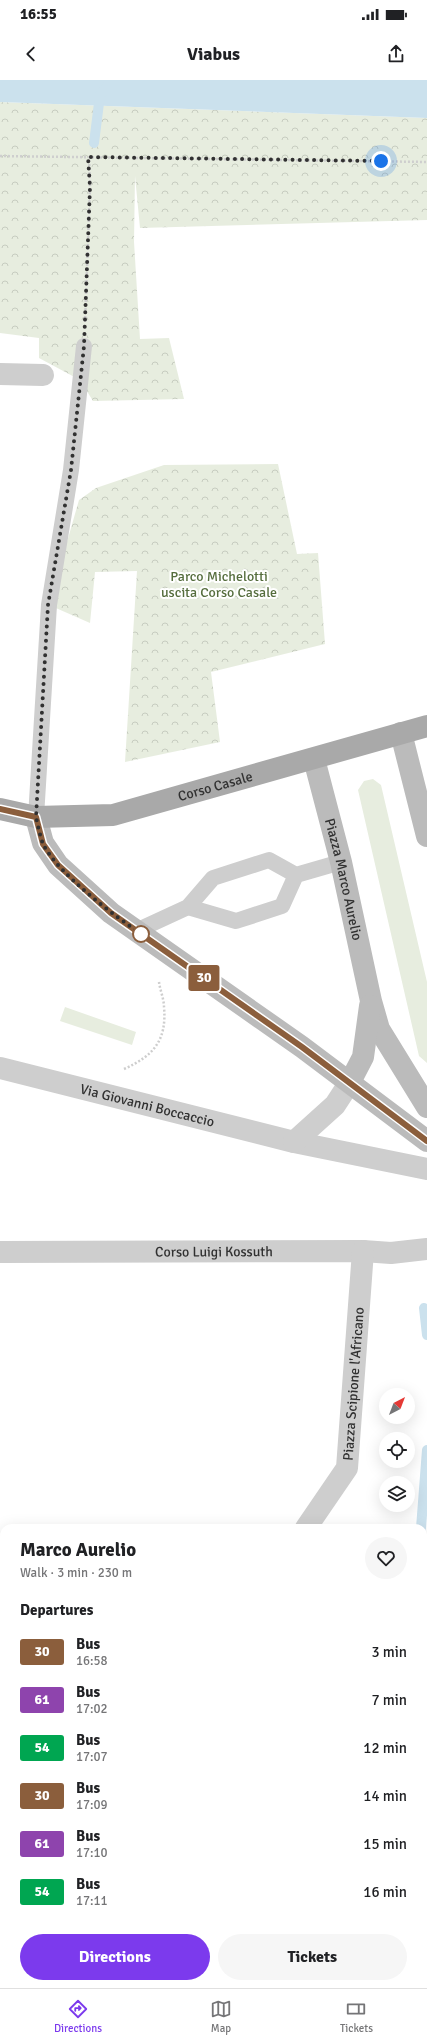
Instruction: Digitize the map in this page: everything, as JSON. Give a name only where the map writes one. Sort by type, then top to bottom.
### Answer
[{"type":"main road","name":"Corso Casale","points":[[0,809],[36,817],[113,815],[427,726]]},
{"type":"main road","points":[[401,733],[427,836]]},
{"type":"main road","name":"Piazza Marco Aurelio","points":[[314,759],[341,862],[371,1001],[379,1029],[427,1107]]},
{"type":"main road","points":[[36,817],[43,844],[58,865],[111,913],[350,1082],[427,1141]]},
{"type":"main road","name":"Piazza Marco Aurelio","points":[[350,1082],[363,1056],[371,1001]]},
{"type":"street","points":[[0,374],[42,375]]},
{"type":"street","name":"Via Giovanni Boccaccio","points":[[0,1068],[294,1142],[427,1169]]},
{"type":"street","points":[[294,1142],[335,1105],[350,1082]]},
{"type":"street","name":"Corso Luigi Kossuth","points":[[0,1252],[363,1251],[391,1253],[427,1249]]},
{"type":"street","name":"Piazza Scipione l'Africano","points":[[309,1524],[347,1468],[363,1251]]},
{"type":"lane","points":[[36,817],[48,605],[71,470],[84,346]]},
{"type":"lane","points":[[144,936],[188,907],[213,878],[269,860],[296,875],[341,862]]},
{"type":"lane","points":[[188,907],[236,921],[282,906],[296,875]]},
{"type":"path","points":[[0,156],[427,162]]},
{"type":"path","points":[[84,346],[90,187],[88,157]]},
{"type":"path","points":[[87,1090],[119,1071],[142,1061],[158,1045],[164,1027],[164,1006],[144,936]]},
{"type":"green space","points":[[0,102],[427,118],[427,220],[140,228],[135,176],[134,242],[140,339],[169,338],[184,399],[93,401],[80,380],[39,358],[39,338],[0,333]]},
{"type":"green space","name":"Parco Michelotti uscita Corso Casale","points":[[278,464],[297,554],[318,553],[325,644],[211,672],[220,742],[125,762],[137,571],[95,572],[90,623],[49,605],[79,500],[96,488],[164,465]]},
{"type":"green space","points":[[373,779],[381,785],[427,982],[427,1063],[419,1056],[358,790],[364,781]]},
{"type":"green space","points":[[65,1007],[136,1032],[132,1045],[60,1021]]},
{"type":"water","points":[[0,80],[427,80],[427,118],[0,102]]},
{"type":"waterway","points":[[94,143],[100,95],[112,80]]},
{"type":"waterway","points":[[424,1308],[427,1335]]},
{"type":"waterway","points":[[421,1524],[427,1450]]},
{"type":"bus line","name":"30","points":[[0,809],[36,817],[43,844],[58,865],[111,913],[302,1047],[427,1141]]},
{"type":"route","points":[[141,934],[144,936],[111,913],[58,865],[43,844],[36,817],[41,740],[44,653],[48,626],[48,605],[71,470],[84,346],[90,187],[88,157],[381,161]]}]
